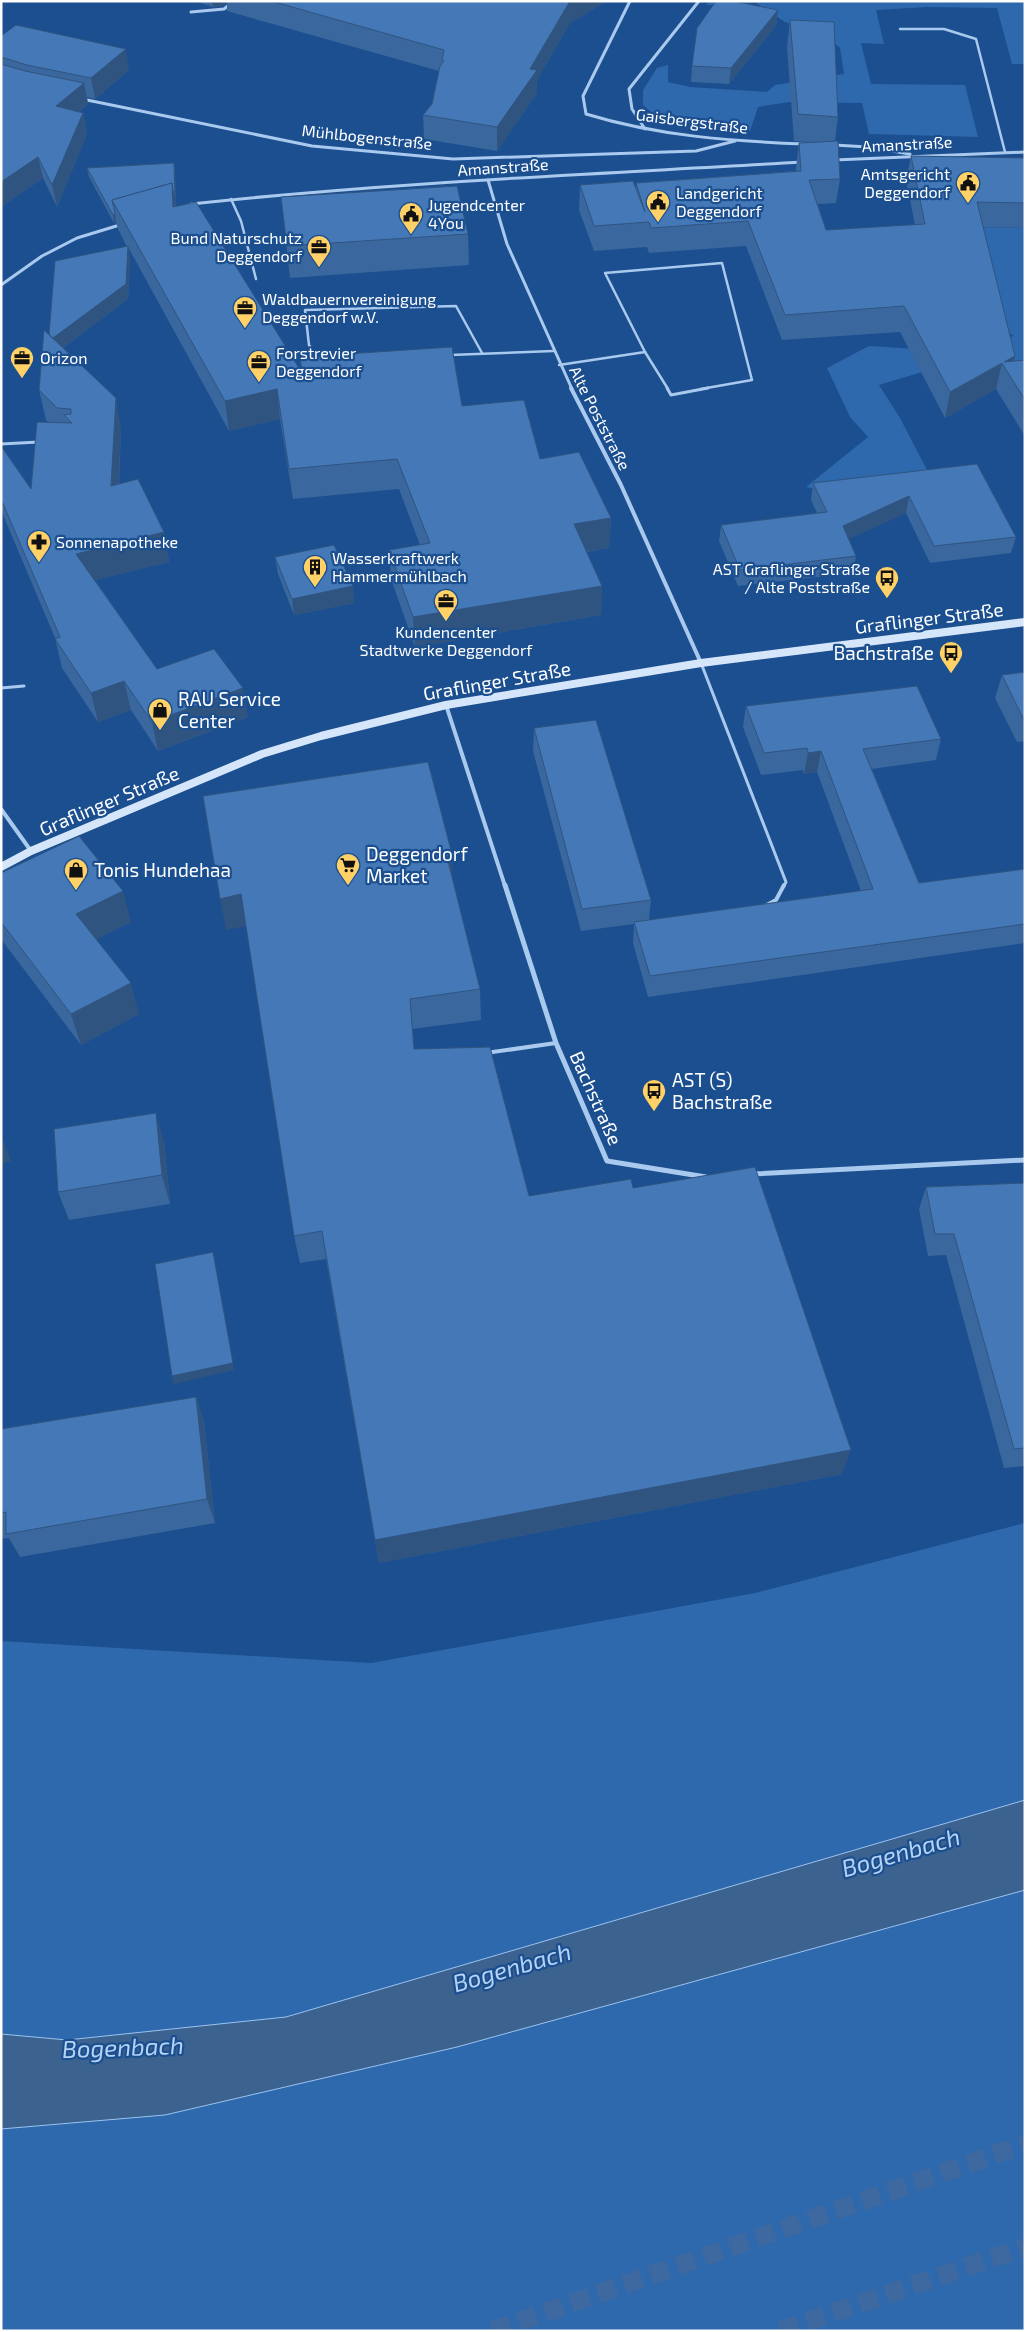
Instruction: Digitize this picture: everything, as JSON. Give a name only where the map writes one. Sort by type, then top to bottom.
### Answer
[{"type":"street","points":[[191,12],[224,9],[234,1]]},
{"type":"street","name":"Gaisbergstraße","points":[[630,1],[583,96],[586,114],[613,123],[644,129],[735,141],[809,144]]},
{"type":"street","points":[[644,129],[632,109],[629,89],[699,1]]},
{"type":"street","name":"Mühlbogenstraße","points":[[77,98],[312,146],[453,159],[696,151],[735,141]]},
{"type":"street","points":[[829,145],[868,147],[920,156]]},
{"type":"street","name":"Amanstraße","points":[[831,161],[1025,152]]},
{"type":"street","name":"Amanstraße","points":[[190,204],[231,199],[488,180],[812,162]]},
{"type":"street","name":"Alte Poststraße","points":[[488,180],[507,244],[558,365],[621,485],[701,663]]},
{"type":"street","points":[[1,285],[42,256],[77,238],[124,224]]},
{"type":"street","name":"Graflinger Straße","points":[[1,867],[31,851],[262,754],[321,736],[446,705],[701,663],[1025,622]]},
{"type":"street","name":"Bachstraße","points":[[446,705],[556,1043],[607,1161],[696,1177],[716,1176]]},
{"type":"street","points":[[1,809],[31,851]]},
{"type":"street","points":[[746,1174],[1025,1160]]},
{"type":"lane","points":[[900,29],[944,29],[976,39],[1005,152]]},
{"type":"lane","points":[[231,199],[241,221],[256,279]]},
{"type":"lane","points":[[722,263],[752,380],[671,394],[645,352],[605,273],[722,263]]},
{"type":"lane","points":[[320,363],[309,346],[305,310],[456,306],[482,353]]},
{"type":"lane","points":[[444,355],[553,351]]},
{"type":"lane","points":[[558,365],[645,352]]},
{"type":"lane","points":[[1,444],[47,442]]},
{"type":"lane","points":[[701,663],[786,882],[776,900],[763,907]]},
{"type":"lane","points":[[1,688],[24,686]]},
{"type":"lane","points":[[481,1054],[556,1043]]},
{"type":"shaded area","points":[[710,1],[1025,1],[1025,64],[1012,64],[997,8],[927,7],[876,10],[884,44],[861,43],[871,84],[965,85],[978,137],[869,134],[862,103],[789,102],[758,107],[750,131],[713,128],[657,117],[643,105],[643,90],[657,68],[668,65],[668,82],[690,87],[767,92],[775,85],[844,74],[840,48],[823,34],[785,22],[756,3],[706,5]]},
{"type":"shaded area","points":[[972,227],[1025,228],[1025,362],[949,364],[879,385],[900,418],[938,491],[823,490],[806,487],[868,437],[850,417],[827,368],[869,346],[950,351],[1014,336],[995,325]]},
{"type":"shaded area","points":[[1025,1523],[1025,1800],[286,2017],[67,2040],[1,2034],[1,1641],[371,1663],[755,1593]]},
{"type":"shaded area","points":[[1025,1890],[1025,2331],[1,2331],[1,2129],[165,2115],[457,2047]]},
{"type":"water","name":"Bogenbach","points":[[1025,1800],[1025,1890],[457,2047],[165,2115],[1,2129],[1,2034],[67,2040],[286,2017]]},
{"type":"building","points":[[271,1],[570,1],[530,69],[537,70],[497,127],[423,115],[432,104],[440,66],[444,61],[442,60],[444,50]]},
{"type":"building","points":[[716,1],[733,1],[778,10],[731,68],[692,66],[697,28]]},
{"type":"building","points":[[790,20],[834,22],[838,117],[798,114]]},
{"type":"building","points":[[16,25],[126,49],[91,78],[27,65],[1,57],[1,36]]},
{"type":"building","points":[[1,64],[84,83],[56,106],[83,113],[52,185],[38,157],[1,182]]},
{"type":"building","points":[[838,141],[840,179],[809,180],[826,230],[925,224],[911,156],[1025,158],[1025,203],[977,202],[1015,356],[1004,362],[1025,360],[1025,400],[1002,363],[950,392],[904,306],[785,315],[748,221],[651,228],[649,222],[594,226],[580,185],[633,181],[645,212],[636,183],[801,171],[799,143]]},
{"type":"building","points":[[174,163],[175,196],[172,183],[112,200],[115,214],[113,215],[87,168]]},
{"type":"building","points":[[172,183],[173,207],[196,202],[302,373],[300,357],[452,347],[462,406],[524,400],[540,459],[579,452],[611,518],[574,524],[602,586],[413,617],[389,550],[430,543],[397,459],[289,469],[277,389],[225,401],[112,200]]},
{"type":"building","points":[[457,186],[468,234],[287,246],[281,197]]},
{"type":"building","points":[[128,246],[126,284],[53,338],[49,334],[55,261]]},
{"type":"building","points":[[44,330],[116,398],[111,486],[138,479],[164,532],[76,554],[157,669],[214,649],[243,688],[152,722],[124,681],[91,693],[55,639],[60,637],[1,499],[1,446],[31,489],[37,422],[72,423],[64,415],[71,414],[71,409],[57,408],[39,390]]},
{"type":"building","points":[[977,464],[1016,537],[934,546],[909,496],[843,526],[856,556],[740,570],[721,525],[827,512],[813,483]]},
{"type":"building","points":[[334,545],[353,586],[292,599],[275,557]]},
{"type":"building","points":[[1025,672],[1025,719],[1024,720],[1002,675]]},
{"type":"building","points":[[917,686],[941,739],[863,749],[919,883],[1025,869],[1025,924],[650,976],[634,922],[873,889],[821,751],[808,753],[807,748],[764,753],[746,706]]},
{"type":"building","points":[[596,720],[651,900],[582,909],[534,728]]},
{"type":"building","points":[[428,762],[452,854],[447,857],[480,989],[410,999],[414,1049],[490,1047],[529,1196],[631,1179],[633,1188],[755,1167],[851,1450],[375,1540],[322,1231],[294,1236],[241,894],[220,899],[203,796]]},
{"type":"building","points":[[79,836],[123,891],[76,914],[131,983],[71,1014],[1,922],[1,873]]},
{"type":"building","points":[[156,1113],[162,1175],[58,1192],[54,1129]]},
{"type":"building","points":[[1025,1183],[1025,1448],[1014,1449],[954,1234],[935,1234],[926,1187]]},
{"type":"building","points":[[213,1252],[233,1363],[172,1376],[155,1264]]},
{"type":"building","points":[[196,1397],[207,1499],[6,1534],[6,1512],[1,1513],[1,1429]]},
{"type":"tunnel","points":[[492,2331],[1025,2144]]},
{"type":"tunnel","points":[[780,2331],[1025,2247]]},
{"type":"place","name":"Amtsgericht Deggendorf","points":[[968,204]]},
{"type":"place","name":"Landgericht Deggendorf","points":[[658,223]]},
{"type":"place","name":"Jugendcenter 4You","points":[[411,235]]},
{"type":"place","name":"Bund Naturschutz Deggendorf","points":[[319,268]]},
{"type":"place","name":"Waldbauernvereinigung Deggendorf w.V.","points":[[245,329]]},
{"type":"place","name":"Orizon","points":[[22,379]]},
{"type":"place","name":"Forstrevier Deggendorf","points":[[259,383]]},
{"type":"place","name":"Sonnenapotheke","points":[[39,563]]},
{"type":"place","name":"Wasserkraftwerk Hammermühlbach","points":[[315,588]]},
{"type":"place","name":"AST Graflinger Straße / Alte Poststraße","points":[[887,599]]},
{"type":"place","name":"Kundencenter Stadtwerke Deggendorf","points":[[446,622]]},
{"type":"place","name":"Bachstraße","points":[[951,674]]},
{"type":"place","name":"RAU Service Center","points":[[160,731]]},
{"type":"place","name":"Deggendorf Market","points":[[348,886]]},
{"type":"place","name":"Tonis Hundehaa","points":[[76,891]]},
{"type":"place","name":"AST (S) Bachstraße","points":[[654,1112]]}]
